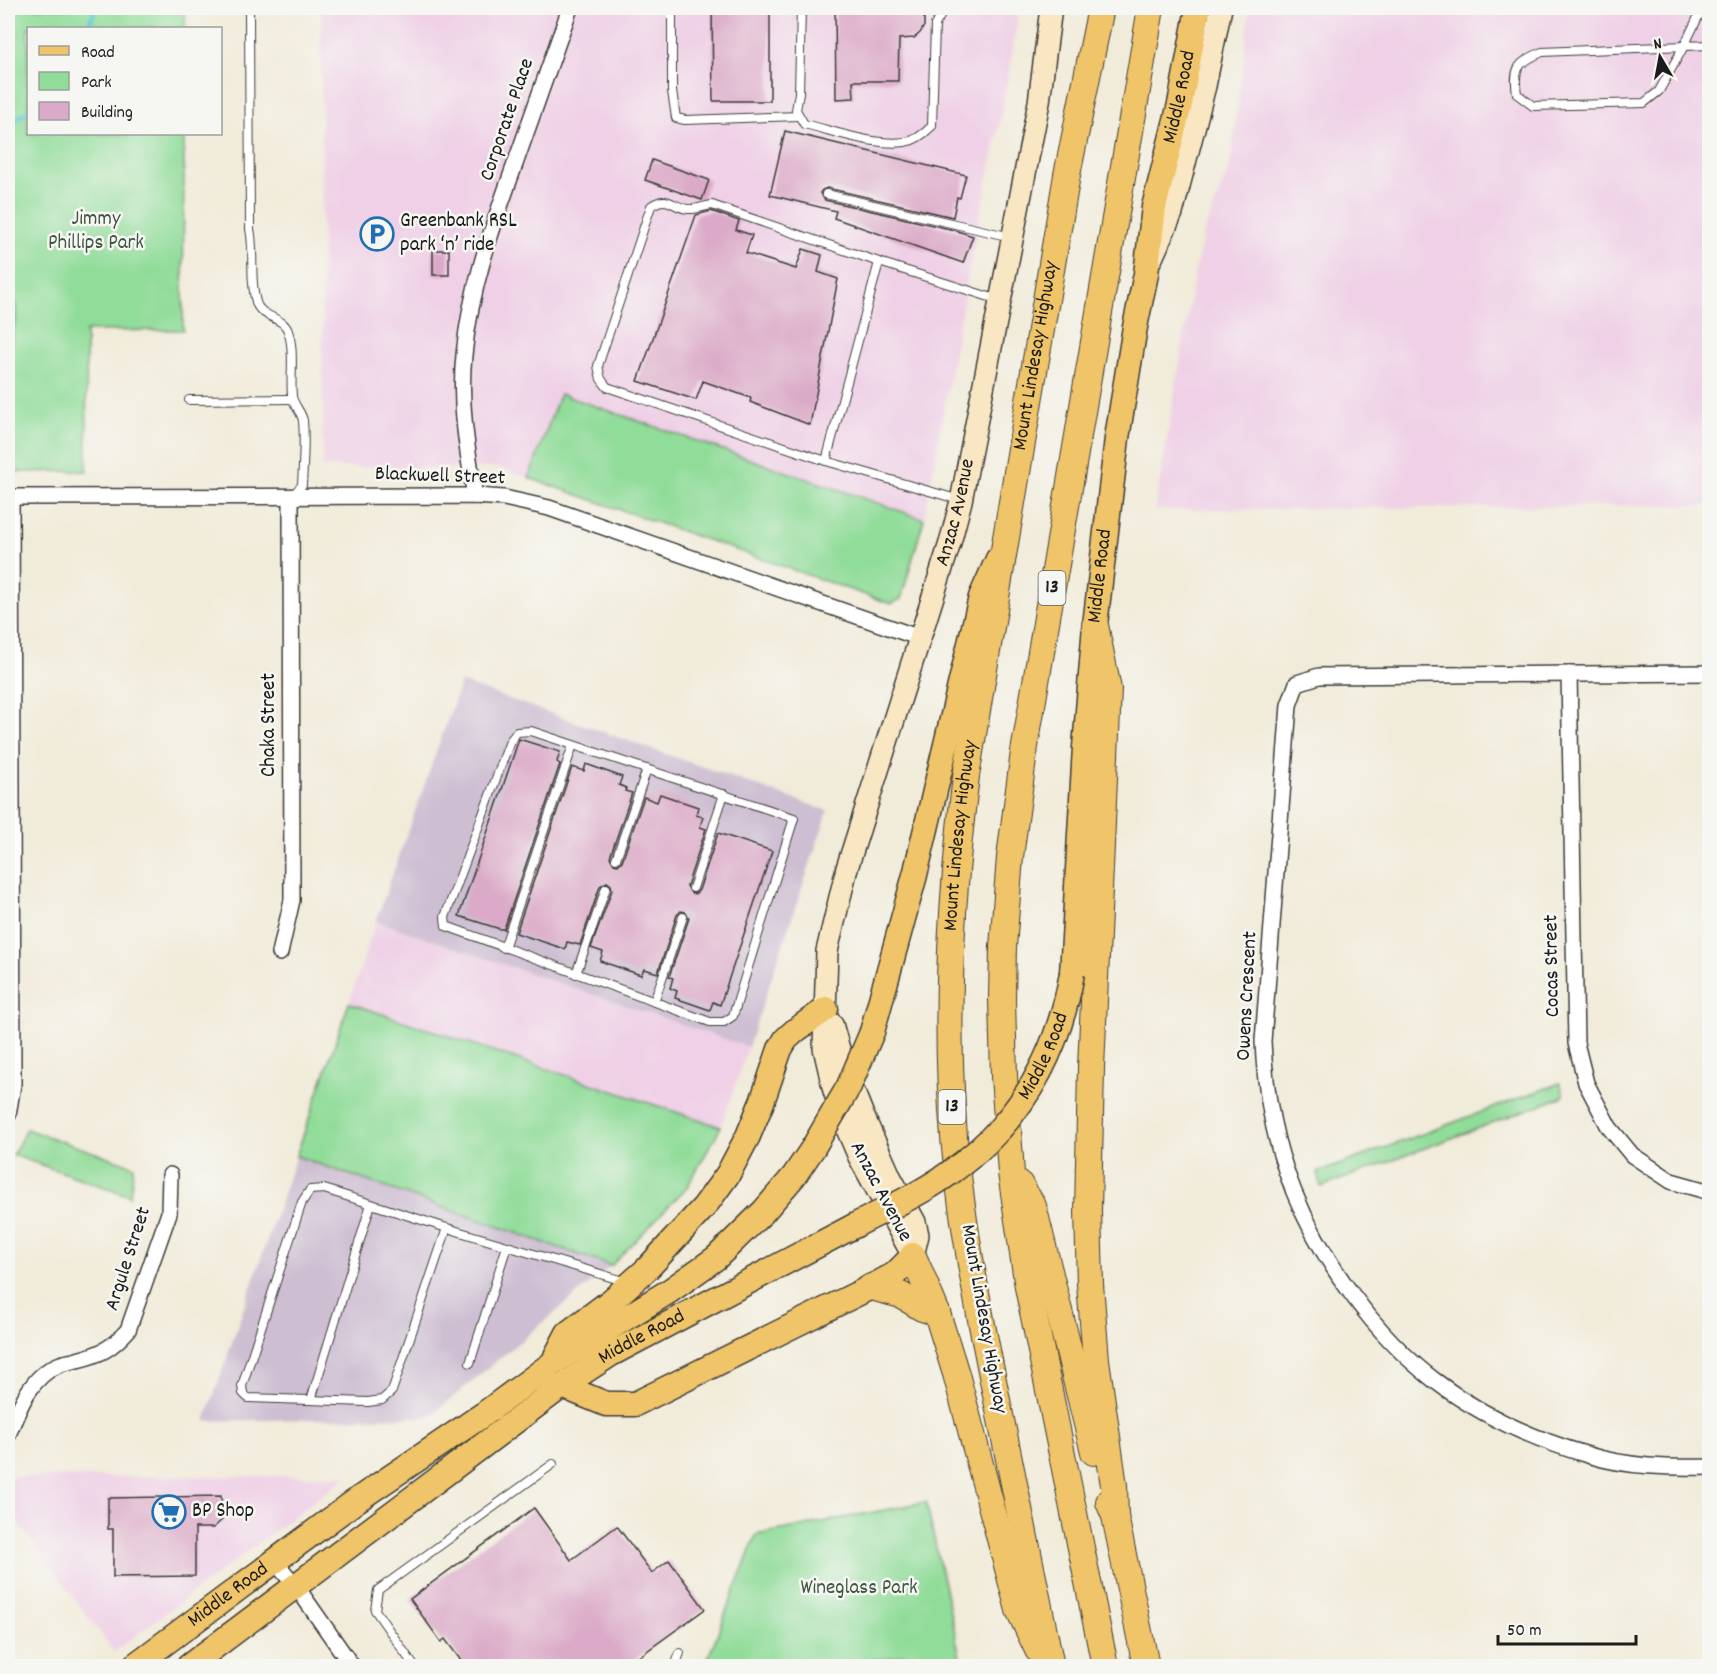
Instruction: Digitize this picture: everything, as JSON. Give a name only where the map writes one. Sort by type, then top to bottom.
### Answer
[{"type":"highway","name":"Mount Lindesay Highway","points":[[1051,1666],[977,1301],[961,1198],[951,1089],[950,981],[957,843],[966,776],[1068,175],[1101,8]]},
{"type":"highway","name":"13","points":[[1105,1666],[1028,1287],[1011,1173],[1004,1076],[1002,999],[1010,857],[1034,695],[1150,8]]},
{"type":"highway","points":[[1095,625],[1108,690],[1091,1056],[1088,1211],[1090,1284],[1096,1360],[1114,1486],[1115,1516],[1146,1666]]},
{"type":"highway","points":[[1011,1173],[1033,1206],[1103,1488],[1115,1516]]},
{"type":"highway","points":[[913,1256],[937,1314],[956,1374],[1019,1610],[1046,1666]]},
{"type":"highway","points":[[871,1287],[901,1295],[937,1314]]},
{"type":"main road","name":"Anzac Avenue","points":[[913,1256],[918,1235],[915,1222],[891,1178],[867,1125],[844,1067],[826,1009],[827,951],[847,868],[950,543],[961,501],[1045,72],[1052,8]]},
{"type":"main road","name":"Middle Road","points":[[189,1666],[562,1386],[611,1354],[936,1182],[971,1158],[991,1140],[1017,1108],[1042,1071],[1058,1033],[1072,973],[1085,747],[1095,625],[1117,438],[1146,274],[1154,207],[1180,104],[1198,8]]},
{"type":"main road","points":[[1146,274],[1172,213],[1205,87],[1221,8]]},
{"type":"main road","name":"Middle Road","points":[[134,1666],[357,1500],[484,1414],[553,1363],[671,1290],[716,1258],[764,1212],[794,1176],[813,1149],[849,1086],[872,1032],[915,875],[981,597],[1006,542]]},
{"type":"main road","points":[[553,1363],[568,1333],[631,1283],[678,1237],[704,1207],[728,1174],[748,1136],[762,1102],[775,1059],[786,1039],[826,1009]]},
{"type":"main road","points":[[562,1386],[606,1404],[635,1404],[871,1287],[895,1274],[913,1256]]},
{"type":"street","name":"Corporate Place","points":[[475,496],[464,435],[462,392],[464,357],[474,291],[487,243],[570,8]]},
{"type":"street","name":"Chaka Street","points":[[280,953],[292,900],[291,496]]},
{"type":"street","name":"Blackwell Street","points":[[9,497],[475,496],[504,498],[549,508],[920,638]]},
{"type":"street","points":[[8,1115],[12,1084],[9,497]]},
{"type":"street","name":"Owens Crescent","points":[[1710,673],[1319,676],[1297,683],[1289,705],[1263,1041],[1270,1104],[1294,1193],[1320,1244],[1349,1290],[1387,1337],[1433,1379],[1481,1411],[1533,1437],[1590,1456],[1662,1468],[1710,1467]]},
{"type":"street","name":"Cocas Street","points":[[1569,674],[1576,1043],[1586,1083],[1609,1127],[1632,1155],[1671,1181],[1710,1192]]},
{"type":"street","name":"Argule Street","points":[[8,1435],[26,1392],[41,1377],[58,1365],[98,1355],[114,1345],[128,1330],[169,1213],[170,1175]]},
{"type":"street","points":[[275,1562],[296,1586],[352,1666]]},
{"type":"lane","points":[[249,8],[250,229],[253,246],[254,291],[256,305],[264,314],[278,320],[288,328],[291,341],[292,399],[303,418],[302,485],[291,496]]},
{"type":"lane","points":[[672,8],[672,91],[676,118],[686,120],[800,116]]},
{"type":"lane","points":[[801,8],[799,93],[796,111],[804,124],[881,142],[906,142],[925,134],[932,126],[935,25],[945,8]]},
{"type":"lane","points":[[1700,9],[1684,46],[1659,91],[1644,103],[1533,106],[1517,94],[1514,75],[1522,61],[1542,52],[1684,46],[1710,45]]},
{"type":"lane","points":[[826,194],[1013,237]]},
{"type":"lane","points":[[961,501],[826,461],[607,387],[601,380],[598,366],[651,206],[657,201],[665,200],[687,209],[712,205],[1000,301]]},
{"type":"lane","points":[[826,461],[879,262]]},
{"type":"lane","points":[[189,400],[292,399]]},
{"type":"lane","points":[[531,731],[573,745],[794,818],[733,1016],[724,1022],[710,1022],[446,926],[445,917],[510,741],[517,732],[531,731]]},
{"type":"lane","points":[[504,948],[573,745]]},
{"type":"lane","points":[[616,859],[647,769]]},
{"type":"lane","points":[[693,888],[724,794]]},
{"type":"lane","points":[[576,974],[606,888]]},
{"type":"lane","points":[[654,1002],[683,917]]},
{"type":"lane","points":[[447,1228],[392,1390],[382,1400],[368,1402],[248,1398],[243,1393],[242,1386],[302,1202],[310,1190],[324,1189],[631,1283]]},
{"type":"lane","points":[[312,1400],[371,1204]]},
{"type":"lane","points":[[471,1363],[507,1246]]},
{"type":"lane","points":[[414,1666],[375,1610],[378,1590],[553,1464]]},
{"type":"lane","points":[[675,1666],[680,1653]]},
{"type":"shaded area","points":[[321,8],[1017,8],[1017,23],[1001,117],[969,269],[924,519],[560,394],[529,478],[501,468],[323,467]]},
{"type":"shaded area","points":[[1250,8],[1709,8],[1709,505],[1155,510],[1195,272],[1204,233],[1230,165]]},
{"type":"shaded area","points":[[461,682],[828,811],[748,1047],[376,921]]},
{"type":"shaded area","points":[[376,921],[748,1047],[721,1127],[349,1003]]},
{"type":"shaded area","points":[[296,1156],[611,1266],[429,1417],[205,1421]]},
{"type":"shaded area","points":[[347,1476],[114,1652],[8,1509],[8,1477]]},
{"type":"green space","name":"Jimmy Phillips Park","points":[[8,8],[185,8],[185,27],[27,27],[27,135],[184,135],[183,330],[86,331],[87,471],[8,472]]},
{"type":"green space","points":[[560,394],[924,519],[901,599],[891,604],[529,478]]},
{"type":"green space","points":[[349,1003],[721,1127],[687,1187],[611,1266],[296,1156]]},
{"type":"green space","points":[[1560,1083],[1564,1096],[1321,1187],[1317,1173]]},
{"type":"green space","points":[[26,1129],[134,1166],[130,1196],[13,1155]]},
{"type":"green space","name":"Wineglass Park","points":[[926,1502],[962,1666],[906,1666],[904,1655],[840,1666],[705,1666],[756,1535]]},
{"type":"water","points":[[8,293],[16,304],[16,319],[8,355]]},
{"type":"building","points":[[712,8],[770,8],[770,101],[713,101]]},
{"type":"building","points":[[835,8],[924,8],[924,26],[920,33],[914,38],[899,39],[898,81],[853,81],[854,98],[836,99]]},
{"type":"building","points":[[785,131],[966,175],[960,198],[957,197],[953,217],[827,188],[820,193],[825,200],[973,236],[963,263],[834,218],[836,211],[770,195]]},
{"type":"building","points":[[652,160],[709,180],[702,200],[645,180]]},
{"type":"building","points":[[711,211],[739,221],[736,230],[752,235],[746,253],[796,269],[803,249],[822,255],[818,272],[838,279],[810,425],[750,402],[751,398],[703,381],[696,400],[638,381],[696,215]]},
{"type":"building","points":[[433,250],[449,250],[449,275],[433,275]]},
{"type":"building","points":[[519,739],[560,752],[557,762],[560,764],[504,929],[500,929],[459,916]]},
{"type":"building","points":[[586,764],[622,777],[619,785],[626,788],[625,791],[632,793],[610,857],[614,864],[618,865],[622,861],[644,797],[657,802],[660,794],[698,807],[696,815],[703,817],[700,827],[706,829],[687,886],[691,893],[695,894],[699,890],[718,833],[772,851],[720,1005],[713,1002],[710,1010],[675,998],[677,991],[670,988],[673,978],[669,977],[689,918],[685,912],[681,911],[677,915],[658,973],[644,969],[641,975],[600,961],[603,952],[591,948],[612,890],[611,885],[607,882],[600,886],[580,945],[567,942],[565,949],[516,933],[572,767],[584,771]]},
{"type":"building","points":[[221,1496],[222,1520],[213,1528],[195,1528],[195,1576],[113,1577],[113,1529],[108,1529],[108,1498]]},
{"type":"building","points":[[534,1508],[571,1560],[617,1526],[652,1573],[669,1560],[705,1609],[626,1666],[465,1666],[445,1639],[441,1642],[410,1599]]},
{"type":"waterway","points":[[87,27],[96,8]]},
{"type":"waterway","points":[[8,125],[27,112]]},
{"type":"place","name":"Greenbank RSL park ‘n’ ride","points":[[377,234]]},
{"type":"place","name":"BP Shop","points":[[169,1512]]}]
